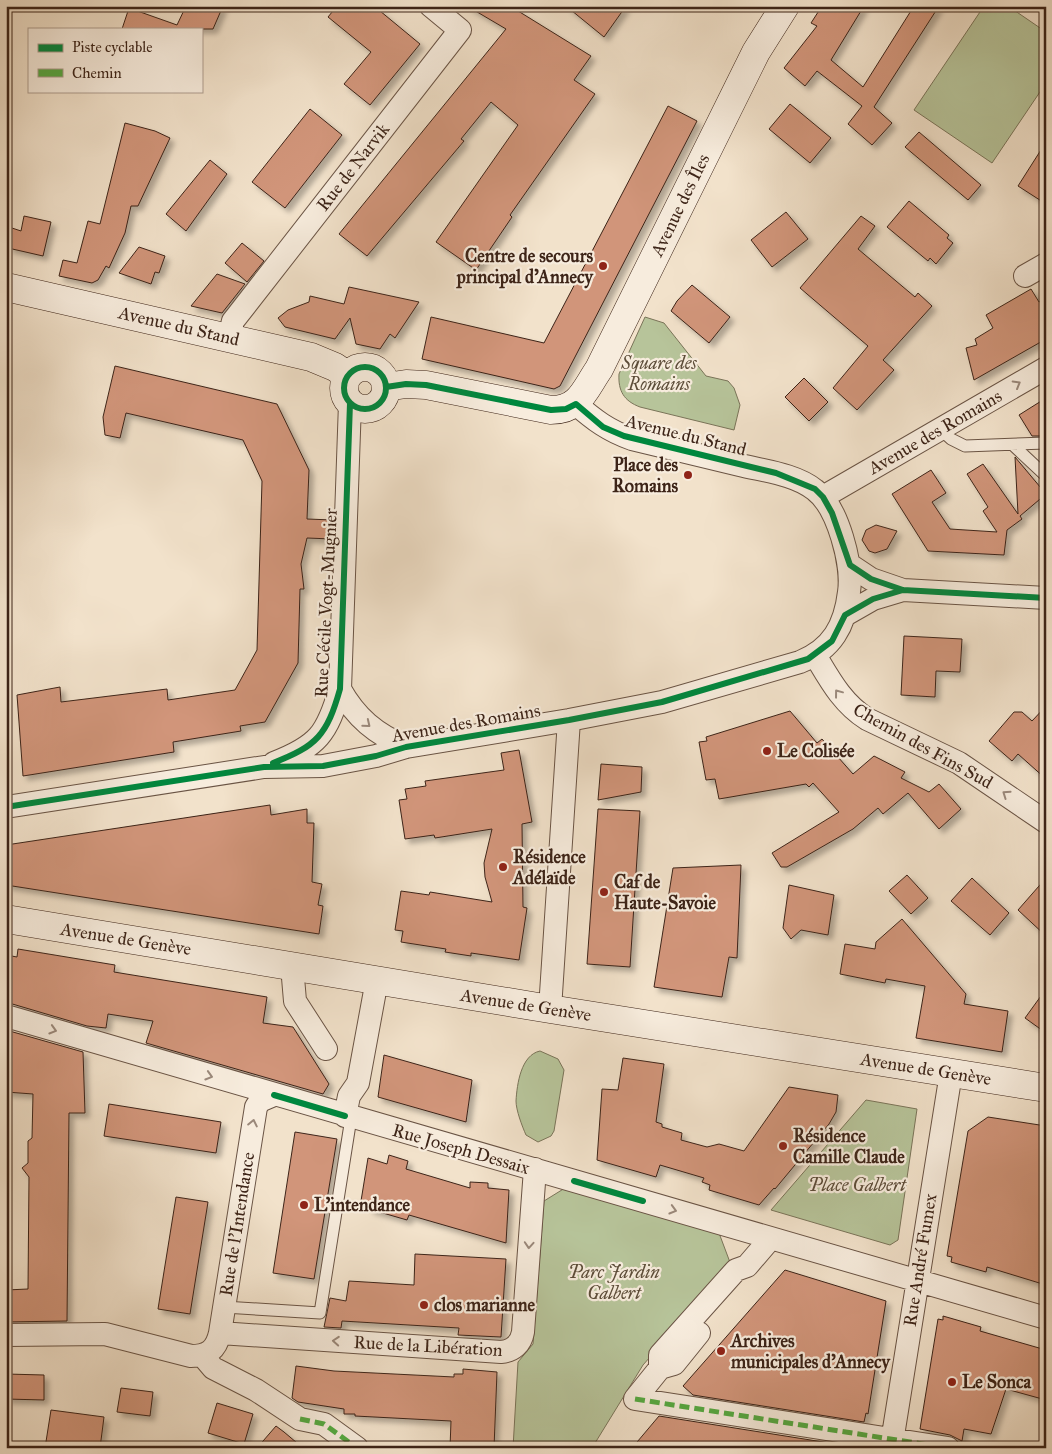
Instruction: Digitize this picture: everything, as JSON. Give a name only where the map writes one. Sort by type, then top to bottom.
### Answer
[{"type":"street","name":"Rue de Narvik","points":[[230,337],[237,316],[460,30],[431,6]]},
{"type":"street","name":"Avenue des Îles","points":[[576,404],[599,369],[756,52],[785,6]]},
{"type":"street","points":[[1025,276],[1046,264]]},
{"type":"street","name":"Avenue du Stand","points":[[6,287],[311,357],[335,367],[349,390]]},
{"type":"street","points":[[349,390],[359,368],[372,369],[382,377],[386,387],[406,384],[426,385],[551,410],[566,409],[576,404]]},
{"type":"street","name":"Avenue des Romains","points":[[823,497],[1046,368]]},
{"type":"street","name":"Rue Cécile Vogt-Mugnier","points":[[264,767],[299,753],[315,741],[332,717],[340,690],[349,390]]},
{"type":"street","name":"Avenue du Stand","points":[[576,404],[603,427],[632,439],[776,474],[806,484],[823,497],[832,514],[850,565]]},
{"type":"street","points":[[850,565],[871,579],[903,590],[1046,598]]},
{"type":"street","name":"Avenue des Romains","points":[[6,806],[264,767],[323,766],[376,756],[406,747],[569,720],[662,702],[800,662],[815,655],[832,642],[845,615],[850,588],[850,565]]},
{"type":"street","points":[[845,615],[873,599],[903,590]]},
{"type":"street","name":"Chemin des Fins Sud","points":[[815,655],[836,691],[854,710],[867,719],[959,763],[1046,822]]},
{"type":"street","name":"Rue Cécile Vogt-Mugnier","points":[[340,690],[349,705],[365,723],[406,747]]},
{"type":"street","points":[[550,1009],[569,720]]},
{"type":"street","name":"Avenue de Genève","points":[[6,919],[550,1009],[1046,1088]]},
{"type":"street","points":[[292,966],[295,1001],[326,1050]]},
{"type":"street","points":[[348,1110],[358,1083],[370,979]]},
{"type":"street","name":"Rue Joseph Dessaix","points":[[6,1016],[274,1095],[348,1110],[534,1169],[916,1282],[1046,1318]]},
{"type":"street","name":"Rue André Fumex","points":[[892,1443],[916,1282],[951,1073]]},
{"type":"street","name":"Rue de l'Intendance","points":[[202,1355],[214,1349],[220,1333],[256,1107],[260,1101],[274,1095]]},
{"type":"street","name":"Rue de la Libération","points":[[220,1333],[501,1352],[512,1350],[519,1342],[522,1332],[534,1169]]},
{"type":"street","points":[[770,1238],[747,1266],[736,1270],[660,1355],[660,1368],[636,1399],[892,1443],[948,1448]]},
{"type":"street","points":[[6,1335],[104,1334],[191,1356],[202,1355],[213,1368],[256,1390],[300,1419],[324,1424],[357,1448]]},
{"type":"lane","points":[[940,429],[951,439],[965,446],[1014,446],[1046,443]]},
{"type":"lane","points":[[1014,446],[1046,476]]},
{"type":"lane","points":[[224,1307],[320,1314],[348,1110]]},
{"type":"green space","points":[[984,6],[1008,6],[1046,32],[1046,83],[992,163],[914,110]]},
{"type":"green space","name":"Square des Romains","points":[[645,317],[664,323],[706,376],[728,381],[734,388],[740,405],[734,430],[640,407],[634,405],[623,395],[619,374]]},
{"type":"green space","points":[[540,1051],[558,1059],[564,1070],[554,1131],[551,1136],[538,1142],[526,1135],[516,1101],[519,1079],[524,1064],[528,1058]]},
{"type":"green space","name":"Place Galbert","points":[[866,1100],[917,1109],[898,1240],[890,1245],[771,1210]]},
{"type":"green space","name":"Parc Jardin Galbert","points":[[565,1188],[719,1233],[731,1265],[643,1365],[592,1448],[513,1448],[518,1362],[533,1344],[544,1201]]},
{"type":"building","points":[[186,6],[223,6],[213,29],[122,28],[129,8],[177,25]]},
{"type":"building","points":[[337,6],[374,6],[420,44],[370,105],[344,84],[371,52],[328,17]]},
{"type":"building","points":[[467,6],[510,6],[591,56],[574,80],[595,94],[510,215],[512,217],[476,270],[436,242],[518,125],[491,102],[461,139],[464,141],[367,256],[339,234],[506,29]]},
{"type":"building","points":[[566,6],[626,6],[604,37]]},
{"type":"building","points":[[822,6],[864,6],[831,60],[863,87],[914,6],[939,6],[874,107],[892,123],[872,145],[848,124],[862,106],[817,71],[805,86],[784,68],[817,26],[811,23]]},
{"type":"building","points":[[790,104],[831,138],[810,163],[769,129]]},
{"type":"building","name":"Centre de secours principal d'Annecy","points":[[668,106],[697,121],[560,386],[554,389],[422,359],[431,317],[544,343]]},
{"type":"building","points":[[310,109],[342,135],[285,208],[252,182]]},
{"type":"building","points":[[125,123],[155,131],[170,138],[138,206],[131,206],[125,233],[109,268],[106,266],[98,280],[92,283],[59,276],[63,260],[77,263],[88,221],[100,224]]},
{"type":"building","points":[[919,132],[981,185],[968,200],[905,147]]},
{"type":"building","points":[[1046,142],[1046,204],[1018,186]]},
{"type":"building","points":[[210,160],[227,174],[186,231],[166,214]]},
{"type":"building","points":[[909,201],[949,235],[947,238],[953,243],[936,264],[930,258],[928,261],[887,227]]},
{"type":"building","points":[[786,212],[808,239],[772,267],[751,240]]},
{"type":"building","points":[[24,216],[51,222],[43,256],[8,248],[12,228],[21,231]]},
{"type":"building","points":[[861,216],[875,226],[858,249],[915,297],[918,293],[932,306],[883,360],[894,370],[857,410],[833,388],[868,346],[800,288]]},
{"type":"building","points":[[242,243],[264,261],[247,282],[225,263]]},
{"type":"building","points":[[139,247],[165,256],[159,273],[155,272],[151,284],[119,273]]},
{"type":"building","points":[[217,274],[245,284],[222,313],[191,306]]},
{"type":"building","points":[[692,285],[730,317],[709,343],[671,311],[677,301]]},
{"type":"building","points":[[349,287],[419,302],[395,338],[390,334],[380,349],[356,344],[350,318],[335,339],[285,327],[278,318],[288,310],[309,302],[310,296],[344,304]]},
{"type":"building","points":[[1031,289],[1039,302],[1046,298],[1046,339],[974,380],[966,348],[977,345],[975,339],[993,328],[986,315]]},
{"type":"building","points":[[115,366],[277,404],[309,470],[307,519],[333,520],[332,539],[307,538],[301,564],[304,589],[300,589],[298,663],[265,722],[240,726],[241,731],[173,742],[174,752],[23,776],[17,695],[60,687],[61,702],[167,689],[168,700],[235,690],[257,650],[262,481],[243,440],[126,413],[120,438],[105,435],[103,417]]},
{"type":"building","points":[[804,378],[828,402],[809,421],[785,397]]},
{"type":"building","points":[[1046,398],[1046,436],[1032,436],[1019,415]]},
{"type":"building","points":[[1015,457],[1046,494],[1020,516],[1022,519],[1007,530],[1004,555],[928,551],[892,494],[931,470],[946,493],[932,502],[950,529],[997,532],[983,511],[988,507],[967,474],[983,464],[1018,514]]},
{"type":"building","points":[[876,525],[897,531],[887,549],[875,553],[869,551],[862,540],[866,530]]},
{"type":"building","points":[[904,636],[962,639],[960,672],[936,671],[935,697],[901,695]]},
{"type":"building","points":[[1046,706],[1046,779],[1018,754],[1012,761],[989,741],[1014,712],[1022,712],[1032,721]]},
{"type":"building","points":[[790,711],[817,743],[822,739],[853,774],[874,756],[905,772],[901,778],[929,792],[939,784],[961,809],[939,829],[908,793],[883,814],[878,808],[853,829],[787,867],[781,867],[772,853],[839,812],[813,783],[809,787],[806,784],[719,799],[715,779],[706,780],[699,742],[707,741],[706,737]]},
{"type":"building","name":"Résidence Adélaïde","points":[[519,750],[532,822],[522,824],[523,907],[527,908],[519,960],[471,953],[471,956],[445,952],[446,949],[401,942],[403,931],[395,930],[401,891],[429,895],[430,892],[492,902],[485,877],[484,863],[492,829],[435,838],[434,835],[405,839],[399,800],[407,799],[405,789],[426,786],[425,781],[504,770],[501,753]]},
{"type":"building","points":[[601,764],[642,767],[641,792],[598,800]]},
{"type":"building","points":[[270,805],[271,815],[307,809],[307,823],[314,823],[312,882],[322,884],[318,905],[323,906],[319,934],[6,885],[6,845]]},
{"type":"building","points":[[598,809],[640,811],[630,967],[587,964]]},
{"type":"building","points":[[741,865],[737,958],[729,957],[722,997],[654,987],[673,868]]},
{"type":"building","points":[[907,875],[928,898],[911,914],[889,891]]},
{"type":"building","points":[[972,878],[1009,913],[990,935],[951,901]]},
{"type":"building","points":[[1046,878],[1046,936],[1018,910]]},
{"type":"building","points":[[789,885],[834,895],[828,935],[801,930],[791,939],[783,928]]},
{"type":"building","points":[[902,919],[966,994],[964,1004],[1008,1011],[1002,1052],[916,1038],[925,986],[886,979],[885,983],[840,974],[845,944],[875,949],[876,942]]},
{"type":"building","points":[[18,949],[115,965],[114,972],[267,997],[263,1023],[293,1027],[329,1084],[323,1094],[146,1043],[153,1021],[108,1014],[106,1028],[87,1026],[9,1003],[11,991],[6,990],[6,955],[17,957]]},
{"type":"building","points":[[1046,989],[1046,1033],[1025,1018]]},
{"type":"building","points":[[6,1030],[83,1052],[85,1113],[69,1113],[67,1321],[6,1322],[6,1290],[28,1289],[29,1177],[22,1168],[28,1163],[28,1141],[32,1138],[33,1094],[6,1092]]},
{"type":"building","points":[[384,1055],[472,1080],[466,1122],[378,1097]]},
{"type":"building","points":[[623,1058],[664,1064],[656,1122],[662,1124],[662,1127],[682,1133],[681,1140],[707,1147],[719,1144],[744,1151],[789,1087],[838,1095],[836,1112],[829,1124],[775,1189],[759,1205],[709,1190],[710,1185],[702,1182],[704,1178],[660,1165],[656,1177],[597,1160],[602,1089],[618,1090]]},
{"type":"building","points":[[109,1104],[221,1122],[216,1153],[104,1136]]},
{"type":"building","points":[[988,1117],[1046,1126],[1046,1285],[987,1267],[986,1272],[951,1262],[952,1257],[947,1256],[968,1131]]},
{"type":"building","name":"L'intendance","points":[[295,1132],[337,1139],[314,1279],[273,1273]]},
{"type":"building","points":[[389,1155],[408,1161],[406,1169],[470,1188],[470,1182],[488,1183],[488,1188],[509,1190],[506,1243],[409,1215],[407,1220],[369,1209],[370,1204],[361,1201],[368,1158],[387,1164]]},
{"type":"building","points":[[176,1197],[208,1202],[190,1314],[158,1309]]},
{"type":"building","name":"clos marianne","points":[[415,1254],[506,1259],[501,1337],[458,1335],[459,1328],[342,1321],[341,1328],[324,1327],[330,1298],[346,1301],[349,1281],[414,1285]]},
{"type":"building","points":[[785,1270],[886,1301],[868,1414],[866,1413],[864,1422],[693,1395],[683,1386]]},
{"type":"building","points":[[943,1316],[981,1327],[980,1331],[1046,1350],[1046,1400],[1006,1389],[991,1434],[964,1429],[962,1441],[950,1435],[920,1429],[938,1319],[943,1320]]},
{"type":"building","points":[[296,1366],[334,1371],[454,1377],[454,1374],[463,1374],[463,1369],[497,1372],[494,1448],[450,1448],[451,1421],[355,1416],[355,1414],[344,1414],[344,1409],[298,1402],[292,1398]]},
{"type":"building","points":[[6,1374],[44,1375],[44,1400],[6,1399]]},
{"type":"building","points":[[121,1388],[153,1392],[150,1416],[117,1412]]},
{"type":"building","points":[[217,1403],[253,1414],[244,1444],[208,1433]]},
{"type":"building","points":[[51,1410],[104,1417],[100,1448],[45,1448]]},
{"type":"building","points":[[659,1416],[861,1448],[632,1448]]},
{"type":"building","points":[[276,1426],[284,1432],[303,1448],[257,1448]]},
{"type":"marked path","points":[[635,1399],[948,1448]]},
{"type":"marked path","points":[[300,1419],[324,1424],[357,1448]]},
{"type":"cycle path","points":[[365,367],[380,373],[386,388],[380,403],[365,409],[350,403],[344,388],[350,373],[365,367]]},
{"type":"cycle path","points":[[386,387],[406,384],[426,385],[551,410],[566,409],[576,404],[603,427],[624,436],[776,473],[815,489],[823,497],[832,513],[850,565],[871,579],[903,590],[1046,598]]},
{"type":"cycle path","points":[[273,763],[300,751],[318,737],[330,718],[340,689],[350,403]]},
{"type":"cycle path","points":[[6,807],[264,767],[323,766],[376,756],[406,747],[569,720],[662,702],[808,659],[832,641],[845,615],[873,599],[903,590]]},
{"type":"cycle path","points":[[274,1095],[345,1116]]},
{"type":"cycle path","points":[[574,1181],[643,1201]]},
{"type":"place","name":"Centre de secours principal d'Annecy","points":[[603,266]]},
{"type":"place","name":"Place des Romains","points":[[688,475]]},
{"type":"place","name":"Le Colisée","points":[[767,751]]},
{"type":"place","name":"Résidence Adélaïde","points":[[503,867]]},
{"type":"place","name":"Caf de Haute-Savoie","points":[[604,892]]},
{"type":"place","name":"Résidence Camille Claude","points":[[783,1146]]},
{"type":"place","name":"L'intendance","points":[[304,1205]]},
{"type":"place","name":"clos marianne","points":[[424,1305]]},
{"type":"place","name":"Archives municipales d'Annecy","points":[[721,1351]]},
{"type":"place","name":"Le Sonca","points":[[952,1382]]}]
